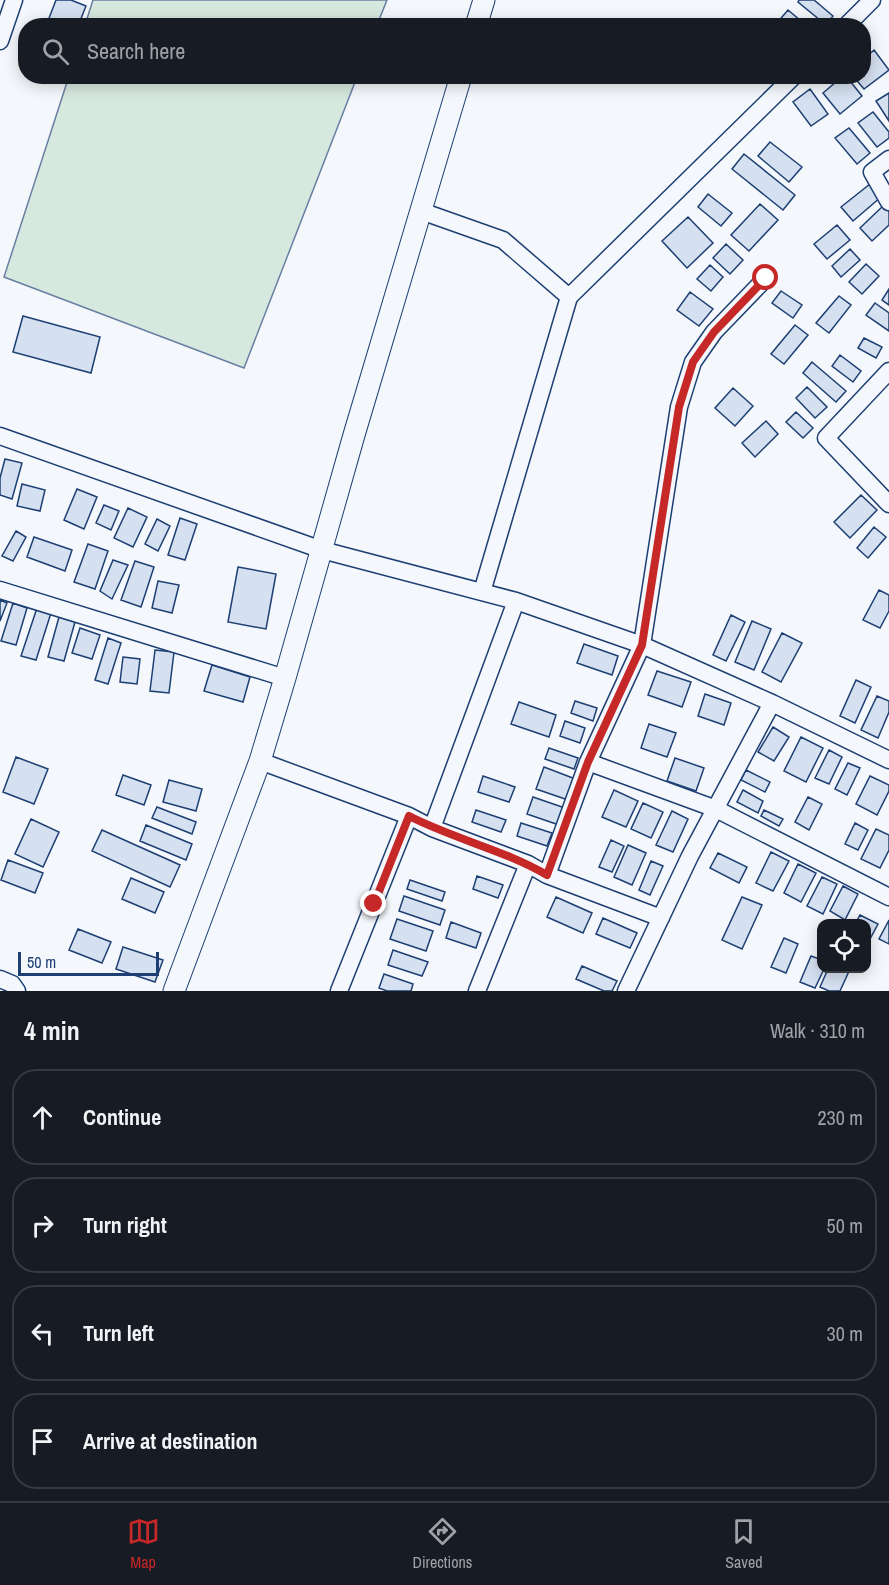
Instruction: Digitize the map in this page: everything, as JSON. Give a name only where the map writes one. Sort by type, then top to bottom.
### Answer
[{"type":"street","points":[[0,41],[3,22],[14,0]]},
{"type":"street","points":[[478,18],[484,0]]},
{"type":"street","points":[[854,18],[872,0]]},
{"type":"street","points":[[174,991],[260,761],[459,84]]},
{"type":"street","points":[[483,592],[569,297],[786,84]]},
{"type":"street","points":[[889,159],[872,172],[889,202]]},
{"type":"street","points":[[421,211],[503,240],[569,297]]},
{"type":"street","points":[[547,875],[588,762],[642,645],[679,407],[693,362],[714,332],[766,278]]},
{"type":"street","points":[[889,371],[826,438],[889,504]]},
{"type":"street","points":[[0,436],[322,550],[516,601],[642,645],[772,703],[889,760]]},
{"type":"street","points":[[0,590],[285,678]]},
{"type":"street","points":[[432,828],[516,601]]},
{"type":"street","points":[[626,991],[690,856],[772,703]]},
{"type":"street","points":[[260,761],[409,816],[432,828],[528,864],[547,875],[661,918]]},
{"type":"street","points":[[588,762],[716,809],[889,897]]},
{"type":"street","points":[[339,991],[409,816]]},
{"type":"street","points":[[477,991],[528,864]]},
{"type":"street","points":[[0,979],[12,984],[17,991]]},
{"type":"shaded area","points":[[93,0],[387,0],[380,18],[87,18]]},
{"type":"shaded area","points":[[66,84],[354,84],[244,368],[4,277]]},
{"type":"building","points":[[56,0],[71,0],[86,6],[81,18],[49,18]]},
{"type":"building","points":[[799,0],[814,0],[833,16],[817,18],[798,2]]},
{"type":"building","points":[[788,10],[798,18],[781,18]]},
{"type":"building","points":[[874,50],[889,70],[871,84],[871,53]]},
{"type":"building","points":[[834,84],[852,84],[862,96],[840,114],[823,93]]},
{"type":"building","points":[[860,84],[871,84],[864,89]]},
{"type":"building","points":[[810,89],[828,114],[811,126],[793,102]]},
{"type":"building","points":[[889,93],[889,121],[876,101]]},
{"type":"building","points":[[873,112],[889,132],[889,138],[877,147],[858,123]]},
{"type":"building","points":[[849,128],[870,153],[857,164],[835,138]]},
{"type":"building","points":[[770,142],[802,167],[789,182],[758,156]]},
{"type":"building","points":[[744,154],[795,195],[783,210],[732,169]]},
{"type":"building","points":[[870,184],[881,197],[853,221],[841,207]]},
{"type":"building","points":[[708,194],[732,213],[721,226],[698,207]]},
{"type":"building","points":[[760,204],[778,220],[749,251],[731,235]]},
{"type":"building","points":[[884,205],[889,211],[889,225],[872,241],[860,228]]},
{"type":"building","points":[[688,217],[713,243],[687,268],[662,241]]},
{"type":"building","points":[[837,225],[850,240],[827,259],[814,244]]},
{"type":"building","points":[[726,244],[743,260],[730,274],[713,258]]},
{"type":"building","points":[[850,249],[860,260],[841,277],[832,266]]},
{"type":"building","points":[[866,264],[879,276],[862,294],[849,282]]},
{"type":"building","points":[[710,265],[723,277],[711,291],[697,279]]},
{"type":"building","points":[[889,289],[889,305],[882,300]]},
{"type":"building","points":[[781,291],[802,305],[793,318],[772,303]]},
{"type":"building","points":[[690,292],[713,309],[699,326],[677,310]]},
{"type":"building","points":[[839,296],[851,305],[829,333],[816,323]]},
{"type":"building","points":[[875,303],[889,313],[889,331],[866,315]]},
{"type":"building","points":[[23,316],[100,337],[91,373],[13,352]]},
{"type":"building","points":[[795,325],[808,335],[784,364],[771,354]]},
{"type":"building","points":[[864,338],[882,347],[876,358],[858,348]]},
{"type":"building","points":[[840,355],[861,371],[853,382],[832,366]]},
{"type":"building","points":[[812,362],[846,391],[836,402],[803,373]]},
{"type":"building","points":[[807,387],[827,407],[815,418],[796,398]]},
{"type":"building","points":[[733,388],[753,406],[735,426],[715,408]]},
{"type":"building","points":[[796,412],[813,428],[803,438],[786,422]]},
{"type":"building","points":[[766,421],[778,434],[755,457],[742,443]]},
{"type":"building","points":[[5,459],[22,463],[12,499],[0,495],[0,478]]},
{"type":"building","points":[[22,484],[45,490],[40,511],[17,506]]},
{"type":"building","points":[[77,489],[97,497],[84,529],[64,520]]},
{"type":"building","points":[[861,495],[877,510],[850,538],[834,522]]},
{"type":"building","points":[[104,505],[119,511],[111,530],[96,523]]},
{"type":"building","points":[[128,508],[147,517],[133,547],[114,538]]},
{"type":"building","points":[[180,518],[197,524],[185,560],[168,555]]},
{"type":"building","points":[[157,519],[170,526],[158,551],[145,544]]},
{"type":"building","points":[[874,527],[886,537],[868,558],[857,548]]},
{"type":"building","points":[[16,531],[26,537],[13,561],[2,556]]},
{"type":"building","points":[[34,537],[72,550],[65,571],[27,557]]},
{"type":"building","points":[[88,544],[108,551],[95,589],[74,582]]},
{"type":"building","points":[[113,560],[128,565],[112,599],[100,591]]},
{"type":"building","points":[[135,561],[154,567],[141,607],[121,600]]},
{"type":"building","points":[[238,567],[276,574],[266,629],[228,622]]},
{"type":"building","points":[[158,581],[179,585],[172,613],[152,608]]},
{"type":"building","points":[[879,590],[889,595],[889,611],[880,628],[863,620]]},
{"type":"building","points":[[0,600],[7,603],[0,621]]},
{"type":"building","points":[[13,603],[27,608],[16,645],[1,641]]},
{"type":"building","points":[[37,608],[51,613],[36,660],[21,656]]},
{"type":"building","points":[[731,615],[745,622],[726,661],[713,655]]},
{"type":"building","points":[[59,617],[75,622],[64,661],[48,657]]},
{"type":"building","points":[[752,621],[771,629],[754,670],[735,662]]},
{"type":"building","points":[[80,628],[100,635],[92,659],[72,653]]},
{"type":"building","points":[[782,633],[802,643],[781,682],[762,672]]},
{"type":"building","points":[[108,638],[121,643],[108,684],[95,680]]},
{"type":"building","points":[[584,644],[618,656],[612,675],[577,663]]},
{"type":"building","points":[[155,650],[174,652],[169,693],[150,691]]},
{"type":"building","points":[[123,657],[140,659],[137,684],[120,682]]},
{"type":"building","points":[[212,665],[250,677],[243,702],[204,691]]},
{"type":"building","points":[[657,671],[691,682],[682,707],[648,695]]},
{"type":"building","points":[[856,680],[871,687],[855,723],[840,716]]},
{"type":"building","points":[[705,694],[731,703],[724,725],[698,716]]},
{"type":"building","points":[[877,696],[889,701],[889,712],[878,738],[861,730]]},
{"type":"building","points":[[575,701],[597,708],[593,721],[571,713]]},
{"type":"building","points":[[519,702],[556,715],[549,737],[511,724]]},
{"type":"building","points":[[565,721],[585,728],[580,743],[560,736]]},
{"type":"building","points":[[649,724],[676,733],[667,757],[641,748]]},
{"type":"building","points":[[773,727],[789,737],[774,761],[758,752]]},
{"type":"building","points":[[801,737],[823,748],[806,782],[784,771]]},
{"type":"building","points":[[549,748],[578,758],[574,769],[545,759]]},
{"type":"building","points":[[829,750],[842,757],[829,784],[815,778]]},
{"type":"building","points":[[16,757],[48,769],[34,804],[3,792]]},
{"type":"building","points":[[675,758],[704,768],[696,791],[667,781]]},
{"type":"building","points":[[848,763],[860,768],[847,795],[835,789]]},
{"type":"building","points":[[544,767],[578,780],[571,801],[536,789]]},
{"type":"building","points":[[746,770],[770,782],[765,792],[741,780]]},
{"type":"building","points":[[123,775],[151,785],[144,805],[116,795]]},
{"type":"building","points":[[483,776],[515,787],[509,802],[478,792]]},
{"type":"building","points":[[870,776],[889,785],[889,791],[877,815],[856,804]]},
{"type":"building","points":[[169,780],[202,789],[196,811],[163,802]]},
{"type":"building","points":[[614,790],[638,801],[626,827],[602,817]]},
{"type":"building","points":[[743,790],[763,801],[758,813],[737,802]]},
{"type":"building","points":[[533,797],[565,808],[559,825],[527,814]]},
{"type":"building","points":[[808,797],[822,804],[809,830],[795,822]]},
{"type":"building","points":[[643,803],[663,812],[651,838],[631,829]]},
{"type":"building","points":[[157,807],[196,822],[192,834],[152,818]]},
{"type":"building","points":[[476,810],[506,820],[501,832],[472,822]]},
{"type":"building","points":[[764,810],[783,819],[779,826],[761,816]]},
{"type":"building","points":[[672,811],[688,819],[673,852],[656,845]]},
{"type":"building","points":[[31,819],[59,832],[43,867],[15,854]]},
{"type":"building","points":[[521,823],[552,833],[547,846],[517,836]]},
{"type":"building","points":[[855,823],[868,830],[858,850],[845,844]]},
{"type":"building","points":[[146,825],[192,844],[186,860],[140,841]]},
{"type":"building","points":[[876,829],[889,835],[889,850],[880,868],[861,859]]},
{"type":"building","points":[[102,830],[180,865],[170,887],[92,851]]},
{"type":"building","points":[[611,840],[624,846],[612,872],[599,867]]},
{"type":"building","points":[[628,845],[646,853],[632,885],[614,877]]},
{"type":"building","points":[[771,852],[789,861],[773,891],[756,883]]},
{"type":"building","points":[[718,853],[747,867],[739,883],[710,868]]},
{"type":"building","points":[[8,860],[43,873],[35,893],[1,880]]},
{"type":"building","points":[[651,861],[663,866],[650,895],[639,890]]},
{"type":"building","points":[[798,864],[816,873],[801,902],[784,893]]},
{"type":"building","points":[[477,876],[503,885],[498,898],[473,889]]},
{"type":"building","points":[[822,877],[837,884],[823,914],[807,906]]},
{"type":"building","points":[[131,878],[164,892],[155,913],[122,899]]},
{"type":"building","points":[[410,880],[445,892],[442,901],[407,889]]},
{"type":"building","points":[[843,886],[858,894],[846,919],[830,911]]},
{"type":"building","points":[[404,896],[445,910],[440,925],[399,911]]},
{"type":"building","points":[[556,897],[592,913],[583,933],[547,917]]},
{"type":"building","points":[[742,897],[762,905],[742,949],[722,940]]},
{"type":"building","points":[[603,918],[637,933],[630,948],[596,934]]},
{"type":"building","points":[[397,919],[433,931],[426,951],[390,939]]},
{"type":"building","points":[[871,920],[878,924],[871,937]]},
{"type":"building","points":[[889,920],[889,944],[879,939]]},
{"type":"building","points":[[451,922],[481,933],[476,948],[446,938]]},
{"type":"building","points":[[78,929],[111,942],[102,963],[69,950]]},
{"type":"building","points":[[784,938],[798,944],[786,973],[771,967]]},
{"type":"building","points":[[123,947],[163,960],[155,982],[116,969]]},
{"type":"building","points":[[393,950],[428,962],[422,976],[388,965]]},
{"type":"building","points":[[811,956],[817,958],[817,973],[822,973],[815,988],[800,982]]},
{"type":"building","points":[[582,966],[617,981],[612,991],[604,991],[576,979]]},
{"type":"building","points":[[826,973],[848,973],[840,991],[829,991],[820,987]]},
{"type":"building","points":[[384,974],[413,984],[411,991],[387,991],[379,988]]},
{"type":"route","points":[[374,904],[409,816],[432,828],[528,864],[547,875],[588,762],[642,645],[679,407],[693,362],[714,332],[766,278]]}]
